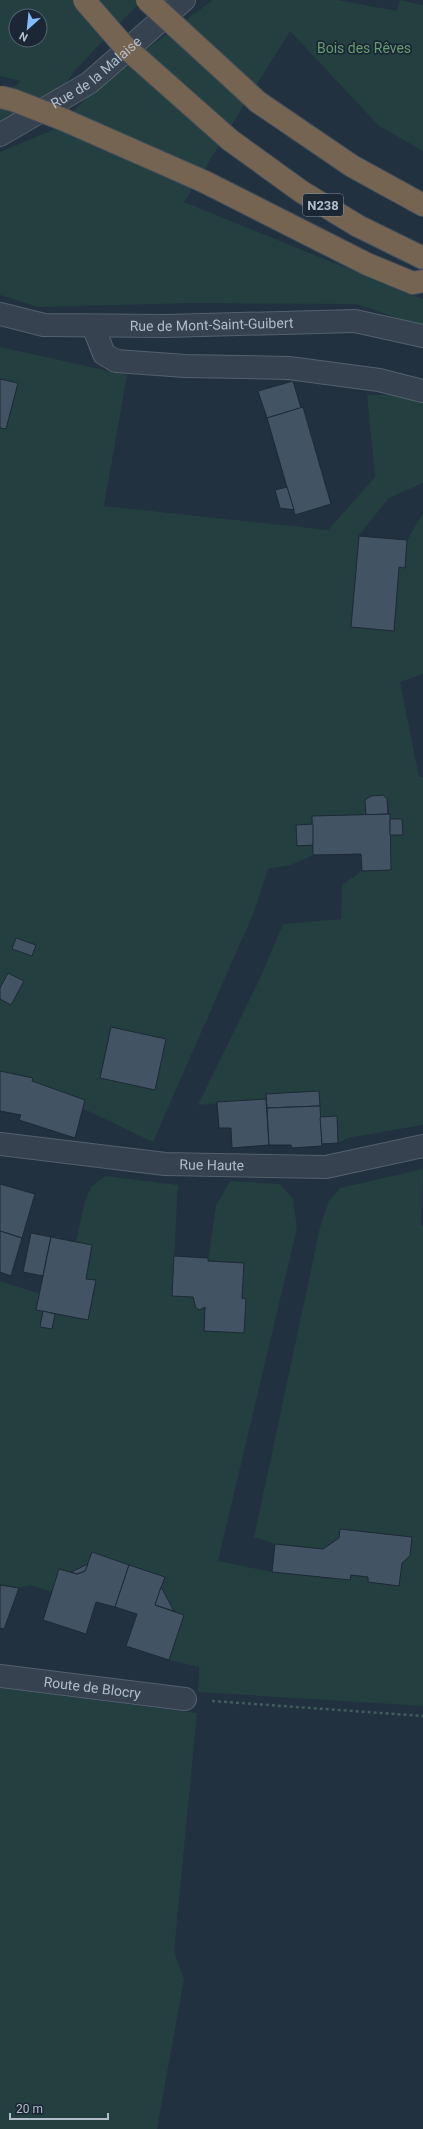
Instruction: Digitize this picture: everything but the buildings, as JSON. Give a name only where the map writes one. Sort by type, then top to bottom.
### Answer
[{"type":"highway","name":"N238","points":[[84,0],[124,46],[230,140],[302,192],[358,226],[423,258]]},
{"type":"highway","points":[[147,0],[258,102],[352,166],[423,205]]},
{"type":"highway","points":[[0,97],[13,100],[62,119],[205,182],[367,264],[413,282],[423,281]]},
{"type":"street","name":"Rue de la Malaise","points":[[0,134],[89,82],[184,0]]},
{"type":"street","name":"Rue de Mont-Saint-Guibert","points":[[0,314],[44,325],[93,326],[166,326],[355,321],[423,336]]},
{"type":"street","points":[[93,326],[104,354],[116,361],[185,366],[289,368],[379,380],[423,391]]},
{"type":"street","name":"Rue Haute","points":[[0,1144],[165,1164],[326,1167],[423,1146]]},
{"type":"street","name":"Route de Blocry","points":[[0,1676],[185,1699]]},
{"type":"path","points":[[185,1699],[423,1716]]},
{"type":"green space","points":[[0,0],[142,0],[77,68],[63,87],[0,121],[0,97],[21,81],[0,76]]},
{"type":"green space","name":"Bois des Rêves","points":[[213,0],[337,0],[397,11],[400,0],[423,5],[423,151],[379,126],[290,31],[184,202],[423,299],[423,327],[357,304],[192,303],[38,307],[0,295],[0,152],[55,129],[110,76]]},
{"type":"green space","points":[[0,347],[127,375],[104,506],[328,530],[375,477],[367,395],[397,395],[423,401],[423,483],[389,498],[359,535],[351,626],[394,631],[399,567],[405,568],[407,540],[423,513],[423,674],[400,682],[419,777],[423,777],[423,1125],[347,1138],[338,1143],[337,1116],[320,1117],[319,1091],[267,1094],[266,1099],[198,1105],[261,976],[283,924],[341,919],[342,885],[362,871],[391,870],[390,835],[403,834],[402,819],[390,819],[387,799],[383,795],[371,796],[365,800],[366,815],[313,824],[296,825],[297,846],[313,845],[313,855],[291,865],[268,869],[254,912],[153,1142],[82,1108],[32,1081],[33,1078],[0,1071],[0,428],[6,429],[18,383],[0,379]]},
{"type":"green space","points":[[423,1169],[421,1226],[423,1226],[423,1706],[198,1692],[199,1667],[169,1660],[184,1615],[174,1611],[161,1587],[165,1577],[92,1553],[88,1564],[71,1572],[59,1569],[52,1592],[30,1585],[19,1588],[0,1585],[0,1281],[40,1294],[43,1311],[40,1327],[52,1329],[55,1314],[88,1320],[96,1281],[86,1279],[92,1246],[76,1242],[84,1204],[91,1187],[105,1176],[178,1185],[172,1296],[193,1297],[196,1308],[200,1310],[205,1307],[204,1331],[244,1333],[246,1299],[242,1298],[244,1264],[208,1261],[216,1206],[230,1181],[280,1184],[293,1199],[297,1228],[218,1561],[272,1572],[350,1580],[351,1575],[368,1577],[368,1582],[399,1586],[402,1563],[410,1556],[412,1537],[340,1529],[339,1538],[323,1549],[275,1544],[254,1537],[321,1223],[329,1201],[340,1188]]},
{"type":"green space","points":[[0,1688],[197,1713],[174,1952],[184,1979],[157,2129],[0,2129]]}]
